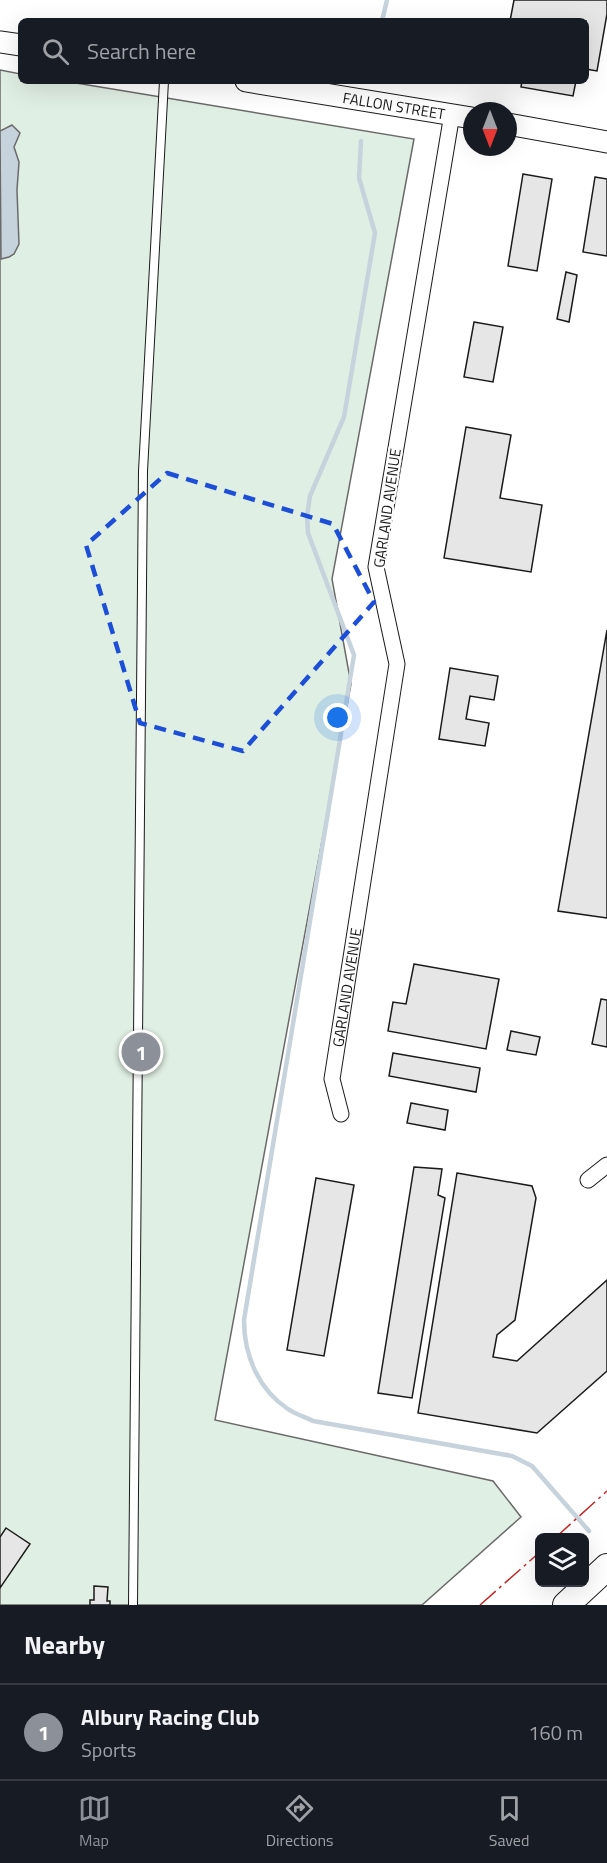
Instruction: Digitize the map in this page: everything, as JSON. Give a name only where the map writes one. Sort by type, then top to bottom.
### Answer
[{"type":"highway","points":[[566,1605],[607,1567]]},
{"type":"street","points":[[0,42],[18,45]]},
{"type":"street","name":"FALLON STREET","points":[[265,84],[462,116]]},
{"type":"street","name":"GARLAND AVENUE","points":[[341,1114],[333,1079],[397,664],[376,567],[462,116]]},
{"type":"street","points":[[517,126],[607,142]]},
{"type":"street","points":[[588,1180],[607,1165]]},
{"type":"lane","points":[[133,1605],[143,471],[164,84]]},
{"type":"highlighted area","points":[[167,473],[333,524],[374,602],[243,751],[140,723],[86,545]]},
{"type":"green space","points":[[0,70],[18,73],[18,84],[82,84],[414,139],[332,579],[351,684],[215,1420],[493,1481],[521,1517],[422,1605],[0,1605]]},
{"type":"shaded area","points":[[12,125],[20,133],[14,147],[19,162],[17,190],[19,244],[14,254],[1,259],[0,131]]},
{"type":"building","points":[[514,0],[607,0],[607,14],[597,71],[589,70],[589,18],[511,18]]},
{"type":"building","points":[[522,84],[575,84],[573,96],[521,87]]},
{"type":"building","points":[[523,174],[552,179],[537,271],[508,266]]},
{"type":"building","points":[[595,177],[607,179],[607,256],[583,252]]},
{"type":"building","points":[[566,272],[577,275],[569,322],[557,319]]},
{"type":"building","points":[[474,322],[503,327],[493,382],[464,377]]},
{"type":"building","points":[[466,427],[511,435],[500,498],[542,505],[531,572],[444,558]]},
{"type":"building","points":[[607,630],[607,918],[558,911]]},
{"type":"building","points":[[450,668],[498,676],[494,700],[470,696],[466,719],[489,723],[485,746],[439,739]]},
{"type":"building","points":[[414,964],[499,979],[486,1049],[388,1031],[393,1002],[406,1004]]},
{"type":"building","points":[[601,999],[607,1000],[607,1047],[592,1044]]},
{"type":"building","points":[[511,1031],[540,1037],[536,1055],[507,1050]]},
{"type":"building","points":[[393,1053],[480,1068],[476,1092],[389,1076]]},
{"type":"building","points":[[411,1103],[448,1110],[445,1130],[407,1123]]},
{"type":"building","points":[[414,1167],[442,1169],[438,1195],[445,1198],[412,1398],[378,1393]]},
{"type":"building","points":[[457,1173],[532,1186],[536,1198],[515,1320],[497,1335],[493,1357],[517,1361],[607,1280],[607,1371],[537,1433],[418,1413]]},
{"type":"building","points":[[316,1178],[354,1185],[324,1356],[287,1350]]},
{"type":"building","points":[[6,1528],[30,1544],[0,1588],[0,1537]]},
{"type":"building","points":[[94,1586],[108,1587],[107,1601],[110,1601],[110,1605],[90,1605],[90,1600],[94,1600]]},
{"type":"waterway","points":[[383,18],[387,0]]},
{"type":"waterway","points":[[361,141],[359,178],[375,233],[344,417],[310,496],[307,516],[308,533],[354,655],[244,1320],[247,1346],[255,1370],[268,1392],[288,1409],[313,1421],[512,1456],[532,1466],[589,1531]]},
{"type":"power","points":[[561,1533],[607,1491]]},
{"type":"power","points":[[480,1605],[535,1556]]},
{"type":"place","name":"Albury Racing Club","points":[[141,1052]]}]
